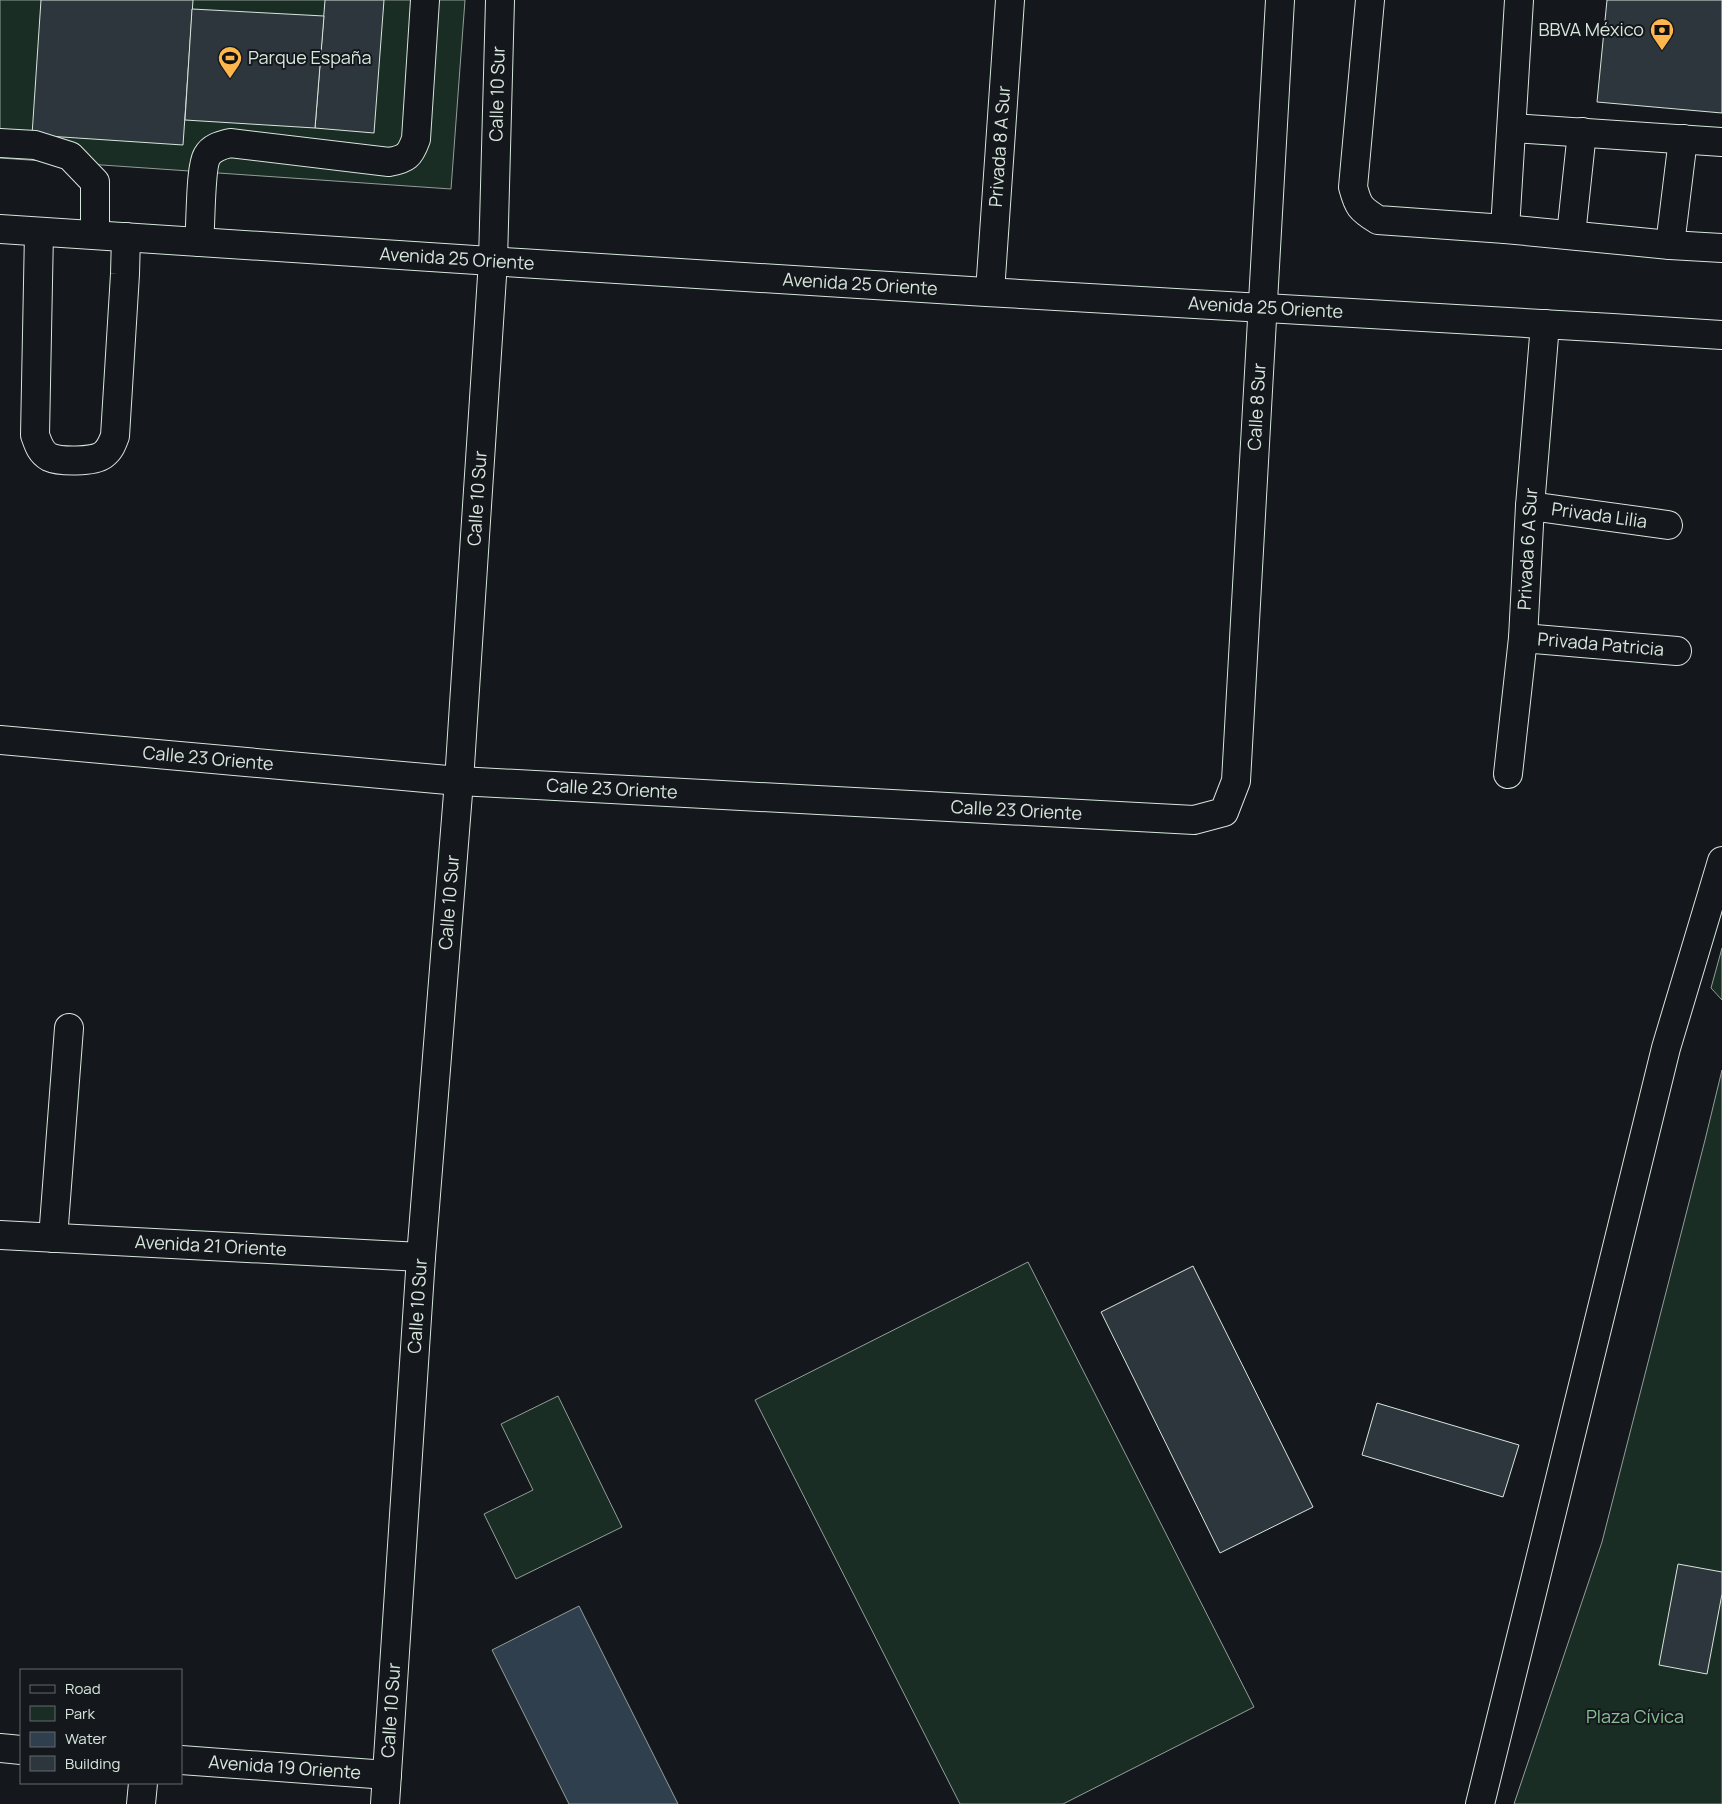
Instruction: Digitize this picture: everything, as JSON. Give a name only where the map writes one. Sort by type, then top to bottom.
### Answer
[{"type":"street","points":[[199,242],[204,167],[207,155],[217,146],[230,143],[389,162],[402,160],[412,151],[416,139],[425,0]]},
{"type":"street","name":"Calle 10 Sur","points":[[385,1804],[421,1257],[459,781],[493,261],[500,0]]},
{"type":"street","name":"Privada 8 A Sur","points":[[990,292],[1010,0]]},
{"type":"street","name":"Calle 8 Sur","points":[[1224,812],[1236,781],[1261,306],[1280,0]]},
{"type":"street","points":[[1370,0],[1353,186],[1363,211],[1378,220],[1722,248]]},
{"type":"street","points":[[1505,229],[1519,0]]},
{"type":"street","points":[[1512,128],[1722,142]]},
{"type":"street","points":[[1571,235],[1582,132]]},
{"type":"street","points":[[1670,245],[1683,139]]},
{"type":"street","points":[[0,143],[35,145],[70,156],[95,182],[95,235]]},
{"type":"street","name":"Avenida 25 Oriente","points":[[0,229],[990,292],[1261,306],[1722,335]]},
{"type":"street","points":[[39,232],[36,435],[39,447],[49,456],[61,460],[90,459],[102,456],[111,447],[115,436],[126,237]]},
{"type":"street","name":"Privada 6 A Sur","points":[[1508,774],[1523,638],[1530,506],[1545,324]]},
{"type":"street","name":"Privada Lilia","points":[[1530,506],[1668,525]]},
{"type":"street","name":"Privada Patricia","points":[[1523,638],[1677,651]]},
{"type":"street","name":"Calle 23 Oriente","points":[[0,740],[459,781],[1194,820],[1224,812]]},
{"type":"street","points":[[1480,1804],[1666,1048],[1722,861]]},
{"type":"street","points":[[53,1238],[69,1028]]},
{"type":"street","name":"Avenida 21 Oriente","points":[[0,1235],[421,1257]]},
{"type":"street","points":[[0,1748],[20,1750]]},
{"type":"street","name":"Avenida 19 Oriente","points":[[182,1760],[387,1775]]},
{"type":"street","points":[[141,1804],[143,1784]]},
{"type":"green space","name":"Parque España","points":[[0,0],[465,0],[451,189],[0,158]]},
{"type":"green space","points":[[1722,948],[1722,1000],[1711,988]]},
{"type":"green space","name":"Plaza Cívica","points":[[1722,1070],[1722,1804],[1514,1804],[1602,1542]]},
{"type":"green space","points":[[1028,1262],[1254,1707],[1063,1804],[960,1804],[755,1400]]},
{"type":"green space","points":[[558,1396],[622,1527],[516,1579],[484,1514],[533,1490],[501,1424]]},
{"type":"water","points":[[579,1606],[678,1804],[569,1804],[492,1650]]},
{"type":"building","points":[[41,0],[193,0],[183,145],[32,135]]},
{"type":"building","points":[[325,0],[384,0],[374,133],[315,128]]},
{"type":"building","name":"BBVA México","points":[[1607,0],[1722,0],[1722,113],[1597,102]]},
{"type":"building","points":[[192,9],[324,16],[315,128],[185,120]]},
{"type":"building","points":[[1193,1266],[1313,1507],[1220,1553],[1101,1312]]},
{"type":"building","points":[[1377,1403],[1519,1445],[1503,1497],[1362,1455]]},
{"type":"building","points":[[1678,1564],[1722,1572],[1722,1594],[1707,1674],[1659,1665]]},
{"type":"place","name":"BBVA México","points":[[1662,51]]},
{"type":"place","name":"Parque España","points":[[230,79]]}]
